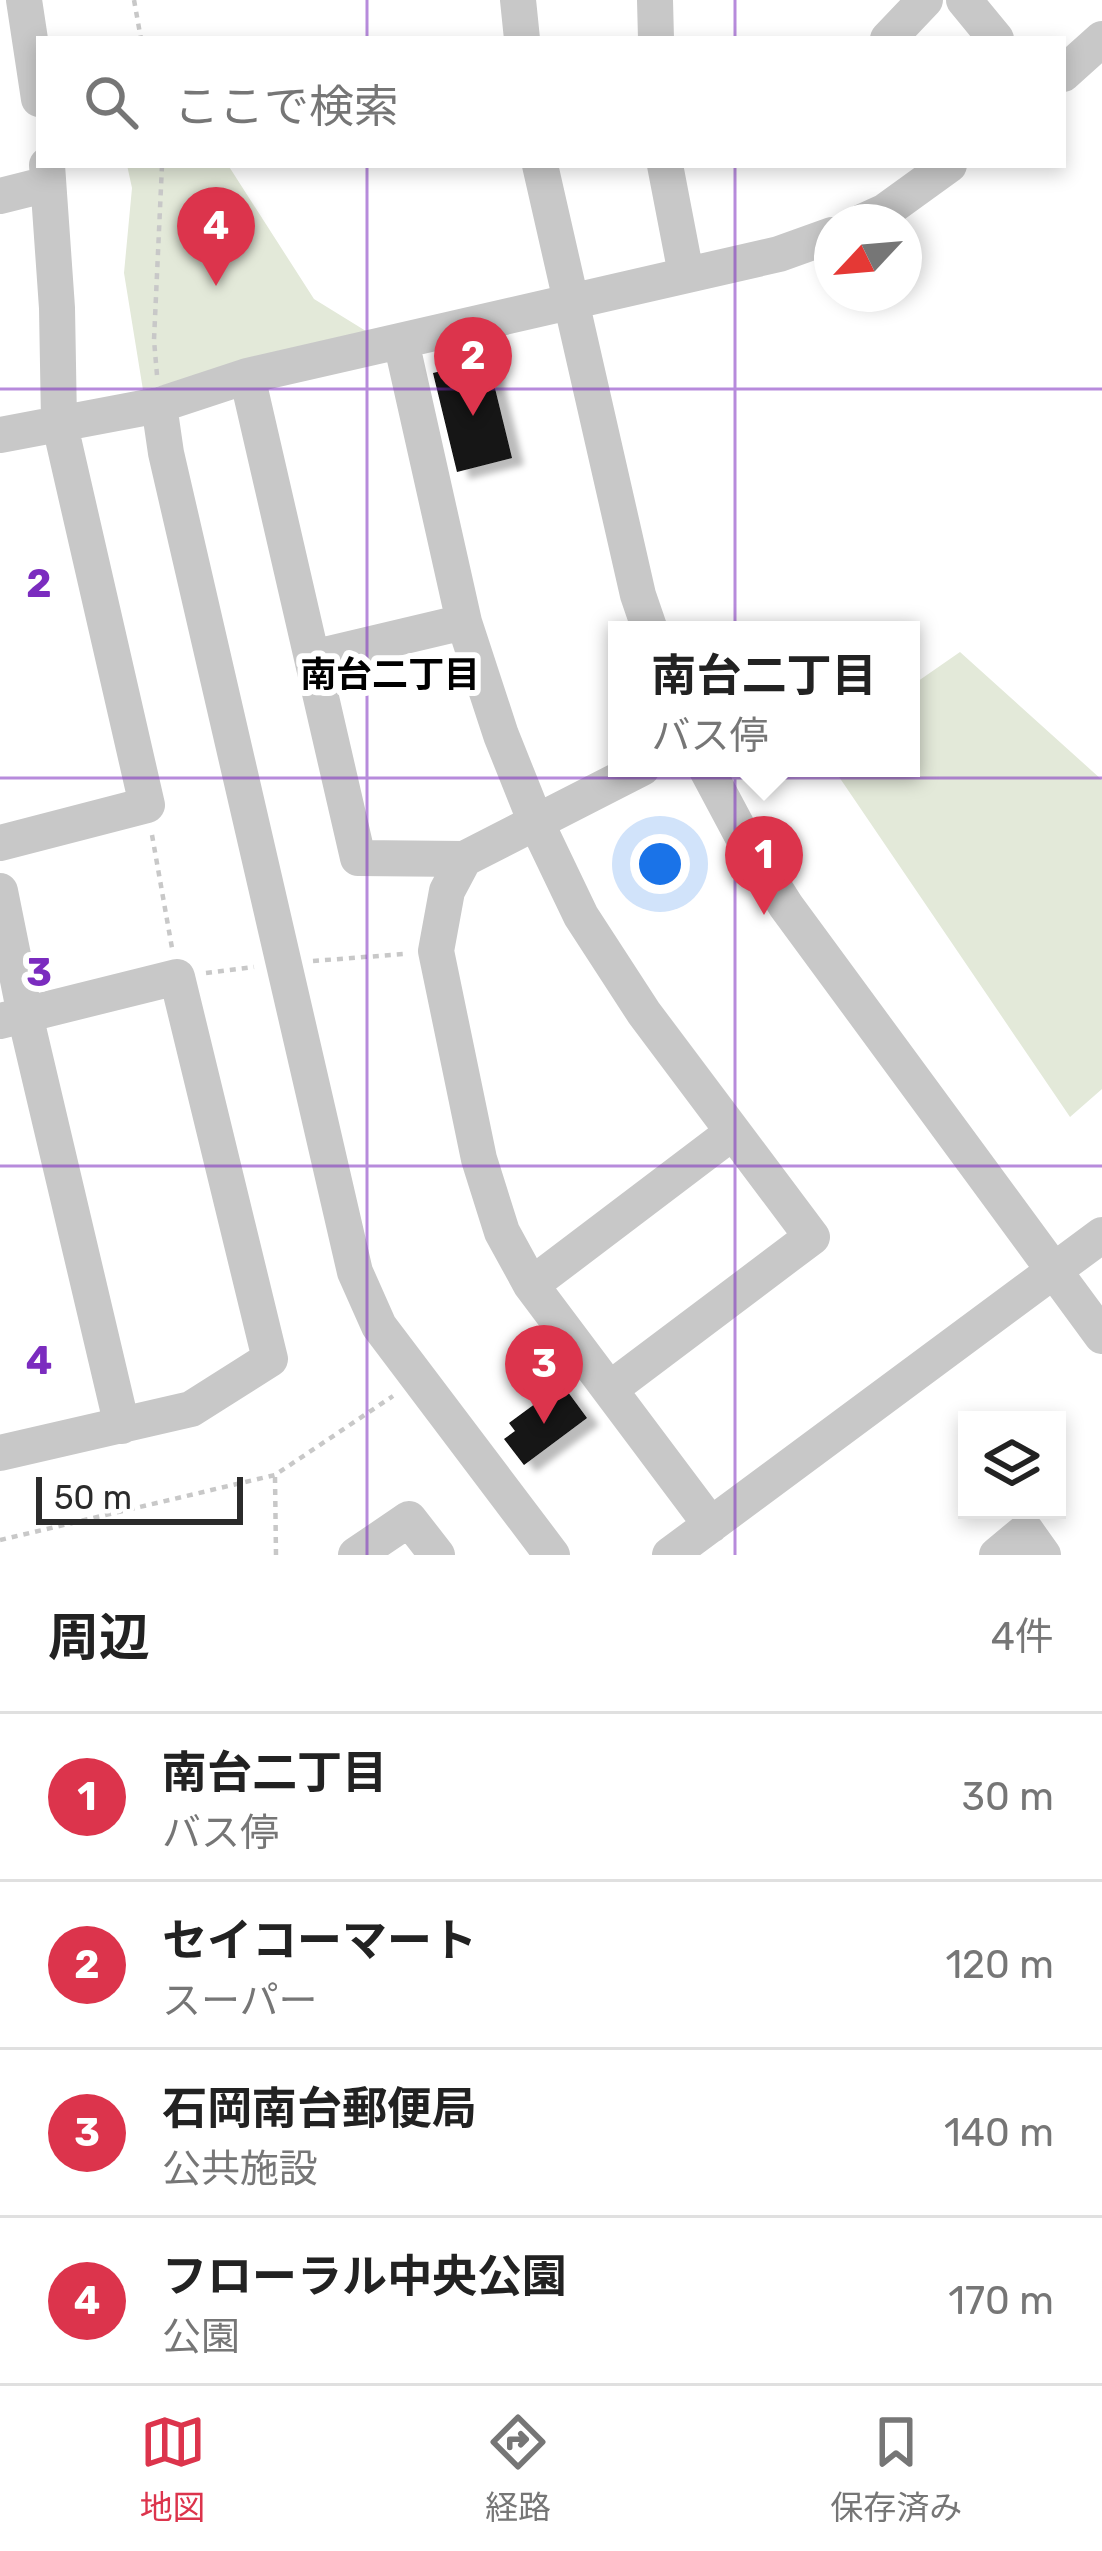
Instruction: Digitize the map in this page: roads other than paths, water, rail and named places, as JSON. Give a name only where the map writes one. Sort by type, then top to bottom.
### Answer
[{"type":"street","points":[[24,0],[36,79]]},
{"type":"street","points":[[518,0],[522,36]]},
{"type":"street","points":[[655,0],[656,36]]},
{"type":"street","points":[[890,36],[925,0]]},
{"type":"street","points":[[964,0],[994,36]]},
{"type":"street","points":[[1066,71],[1102,39]]},
{"type":"street","points":[[541,168],[648,621]]},
{"type":"street","points":[[665,168],[686,274]]},
{"type":"street","points":[[895,204],[945,168]]},
{"type":"street","points":[[0,196],[48,175],[58,421],[147,806],[0,843]]},
{"type":"street","points":[[0,435],[159,405],[247,376],[779,254],[814,241]]},
{"type":"street","points":[[401,340],[464,622],[535,820],[594,935],[644,1013],[812,1237],[610,1389]]},
{"type":"street","points":[[247,376],[358,858],[464,859],[623,777]]},
{"type":"street","points":[[159,405],[166,453],[355,1272],[379,1327],[552,1555]]},
{"type":"street","points":[[312,658],[464,622]]},
{"type":"street","points":[[711,777],[786,907],[1102,1336]]},
{"type":"street","points":[[464,859],[447,891],[436,952],[478,1159],[502,1232],[531,1285],[711,1525]]},
{"type":"street","points":[[0,891],[13,1018],[122,1426]]},
{"type":"street","points":[[0,1453],[191,1409],[270,1359],[177,977],[13,1018]]},
{"type":"street","points":[[531,1285],[733,1132]]},
{"type":"street","points":[[670,1555],[1102,1235]]},
{"type":"street","points":[[356,1555],[409,1519],[437,1555]]},
{"type":"street","points":[[997,1555],[1027,1532],[1042,1555]]},
{"type":"place","name":"フローラル中央公園","points":[[216,286]]},
{"type":"place","name":"セイコーマート","points":[[473,416]]},
{"type":"place","name":"南台二丁目","points":[[764,915]]},
{"type":"place","name":"石岡南台郵便局","points":[[544,1424]]},
{"type":"district","name":"南台二丁目","points":[[390,674]]}]
